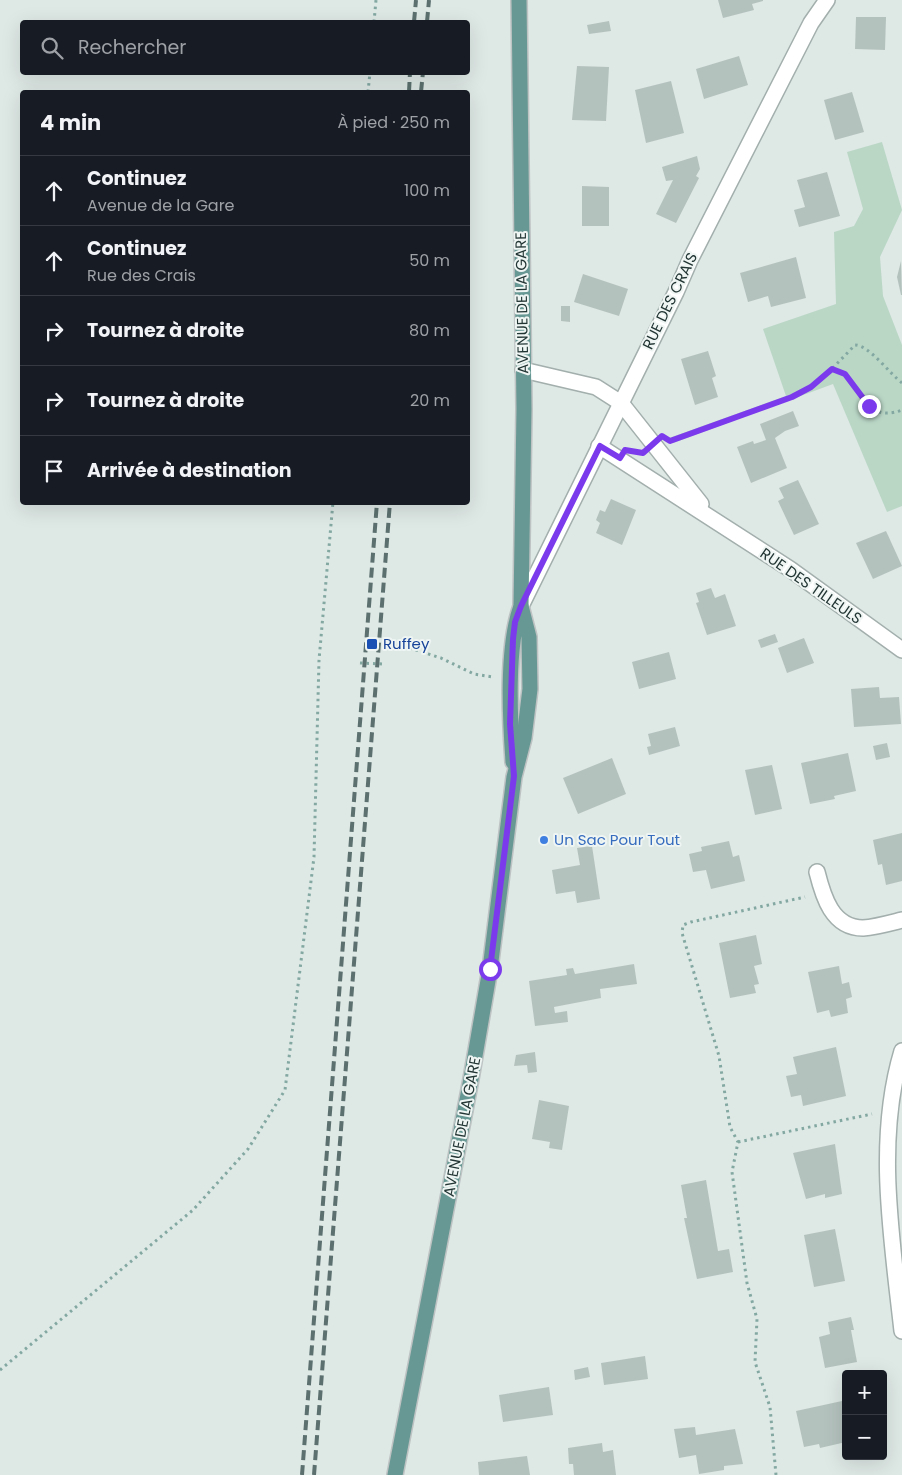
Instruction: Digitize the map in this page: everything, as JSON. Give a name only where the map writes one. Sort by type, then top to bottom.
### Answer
[{"type":"main road","name":"AVENUE DE LA GARE","points":[[395,1475],[471,1079],[490,969],[514,776],[524,738],[530,689],[529,637],[521,606],[523,370],[519,0]]},
{"type":"main road","name":"AVENUE DE LA GARE","points":[[514,776],[510,724],[515,622],[521,606]]},
{"type":"street","name":"RUE DES CRAIS","points":[[521,606],[690,260],[811,23],[827,0]]},
{"type":"street","name":"RUE DES TILLEULS","points":[[523,370],[596,387],[621,403],[700,503],[720,523]]},
{"type":"street","name":"RUE DES TILLEULS","points":[[600,446],[790,569],[902,650]]},
{"type":"street","points":[[817,872],[822,893],[834,915],[849,924],[864,928],[902,920]]},
{"type":"street","points":[[902,1051],[889,1110],[888,1165],[892,1239],[902,1331]]},
{"type":"path","points":[[374,20],[376,0]]},
{"type":"path","points":[[368,90],[370,75]]},
{"type":"path","points":[[653,444],[662,436],[670,441],[792,397],[811,387],[832,369],[852,347],[859,345],[873,355],[890,375],[902,383]]},
{"type":"path","points":[[832,369],[845,374],[865,403],[873,409],[887,413],[902,410]]},
{"type":"path","points":[[0,1370],[193,1210],[248,1149],[285,1090],[314,857],[319,660],[333,505]]},
{"type":"path","points":[[397,644],[442,658],[474,674],[512,677]]},
{"type":"path","points":[[360,662],[383,664]]},
{"type":"path","points":[[776,1475],[770,1407],[755,1362],[757,1319],[747,1283],[732,1172],[738,1142],[730,1127],[718,1056],[682,933],[683,926],[822,893]]},
{"type":"path","points":[[738,1142],[889,1110]]},
{"type":"green space","points":[[882,142],[902,210],[880,257],[883,296],[902,345],[902,506],[887,512],[833,384],[673,443],[669,438],[786,396],[763,329],[836,304],[834,232],[854,226],[863,209],[847,152]]},
{"type":"building","points":[[718,0],[763,1],[752,4],[754,10],[723,18]]},
{"type":"building","points":[[856,17],[886,17],[885,50],[855,49]]},
{"type":"building","points":[[609,21],[611,31],[589,34],[587,25]]},
{"type":"building","points":[[739,56],[748,85],[704,99],[696,69]]},
{"type":"building","points":[[577,66],[609,67],[606,121],[572,120]]},
{"type":"building","points":[[671,81],[684,133],[646,143],[635,90]]},
{"type":"building","points":[[852,92],[864,132],[835,140],[824,100]]},
{"type":"building","points":[[697,156],[700,169],[696,176],[699,178],[676,223],[656,214],[673,180],[666,181],[662,167]]},
{"type":"building","points":[[827,172],[840,216],[799,227],[794,210],[805,207],[797,180]]},
{"type":"building","points":[[582,186],[609,187],[609,226],[582,226]]},
{"type":"building","points":[[796,257],[806,298],[771,307],[768,296],[748,302],[740,273]]},
{"type":"building","points":[[901,261],[902,295],[897,277]]},
{"type":"building","points":[[583,274],[628,289],[619,316],[574,302]]},
{"type":"building","points":[[561,306],[570,306],[570,322],[561,321]]},
{"type":"building","points":[[708,351],[716,376],[712,378],[718,397],[695,405],[681,359]]},
{"type":"building","points":[[793,411],[799,426],[785,431],[775,438],[787,468],[751,483],[737,447],[753,441],[754,444],[766,440],[760,424]]},
{"type":"building","points":[[798,480],[819,524],[794,535],[778,501],[784,498],[779,488]]},
{"type":"building","points":[[611,499],[636,510],[622,545],[596,533],[600,523],[596,520],[600,510],[605,512]]},
{"type":"building","points":[[886,531],[902,566],[873,579],[856,543]]},
{"type":"building","points":[[711,588],[715,598],[725,594],[736,626],[707,635],[696,603],[699,602],[696,593]]},
{"type":"building","points":[[775,634],[778,642],[761,648],[758,640]]},
{"type":"building","points":[[804,638],[814,663],[787,673],[778,648]]},
{"type":"building","points":[[669,652],[676,679],[639,689],[632,662]]},
{"type":"building","points":[[879,687],[880,698],[899,697],[901,724],[854,727],[851,689]]},
{"type":"building","points":[[675,727],[680,746],[649,755],[647,747],[651,746],[648,734]]},
{"type":"building","points":[[887,743],[890,757],[876,760],[873,746]]},
{"type":"building","points":[[848,753],[856,791],[834,796],[835,799],[810,804],[801,763]]},
{"type":"building","points":[[612,758],[626,794],[578,814],[563,778]]},
{"type":"building","points":[[772,765],[782,809],[755,815],[745,770]]},
{"type":"building","points":[[902,833],[902,881],[886,885],[882,864],[878,865],[873,840]]},
{"type":"building","points":[[729,841],[733,857],[739,855],[745,881],[711,889],[706,870],[693,872],[689,854],[702,851],[701,847]]},
{"type":"building","points":[[592,846],[600,899],[577,903],[575,891],[556,894],[552,870],[580,865],[577,848]]},
{"type":"building","points":[[756,935],[762,964],[754,966],[759,984],[754,985],[756,993],[730,998],[719,943]]},
{"type":"building","points":[[634,964],[637,984],[600,989],[601,998],[554,1007],[555,1013],[567,1011],[568,1022],[535,1026],[529,981],[567,975],[566,969],[573,968],[575,974]]},
{"type":"building","points":[[839,966],[842,984],[849,982],[852,997],[846,999],[848,1013],[831,1017],[829,1010],[817,1013],[808,972]]},
{"type":"building","points":[[836,1047],[846,1096],[803,1106],[801,1095],[791,1097],[786,1076],[797,1074],[793,1057]]},
{"type":"building","points":[[535,1052],[537,1072],[528,1073],[527,1065],[514,1066],[516,1055]]},
{"type":"building","points":[[539,1100],[569,1106],[562,1150],[549,1148],[550,1142],[532,1139]]},
{"type":"building","points":[[835,1144],[842,1194],[825,1198],[825,1194],[806,1199],[793,1153]]},
{"type":"building","points":[[706,1180],[718,1251],[729,1249],[733,1272],[697,1279],[684,1218],[687,1218],[681,1185]]},
{"type":"building","points":[[835,1229],[845,1281],[814,1287],[804,1235]]},
{"type":"building","points":[[851,1317],[854,1330],[851,1330],[857,1362],[825,1368],[819,1337],[830,1334],[828,1322]]},
{"type":"building","points":[[645,1356],[648,1379],[604,1385],[601,1363]]},
{"type":"building","points":[[588,1367],[590,1377],[575,1380],[574,1370]]},
{"type":"building","points":[[549,1387],[553,1415],[503,1422],[499,1395]]},
{"type":"building","points":[[842,1401],[842,1443],[820,1448],[819,1444],[804,1447],[796,1411]]},
{"type":"building","points":[[695,1427],[696,1435],[735,1429],[743,1464],[724,1466],[724,1470],[699,1474],[696,1455],[679,1458],[674,1429]]},
{"type":"building","points":[[602,1443],[603,1452],[613,1450],[616,1475],[574,1475],[573,1464],[569,1464],[568,1448]]},
{"type":"building","points":[[527,1456],[530,1475],[479,1475],[478,1462]]},
{"type":"railway","points":[[414,20],[416,0]]},
{"type":"railway","points":[[427,20],[429,0]]},
{"type":"railway","points":[[409,90],[410,75]]},
{"type":"railway","points":[[421,90],[423,75]]},
{"type":"railway","points":[[302,1475],[377,505]]},
{"type":"railway","points":[[314,1475],[390,505]]},
{"type":"place","name":"Ruffey","points":[[372,644]]},
{"type":"place","name":"Un Sac Pour Tout","points":[[544,840]]},
{"type":"route","points":[[490,969],[514,776],[510,724],[515,622],[521,606],[600,446],[620,458],[625,450],[643,453],[662,436],[670,441],[792,397],[811,387],[832,369],[845,374],[869,406]]}]
